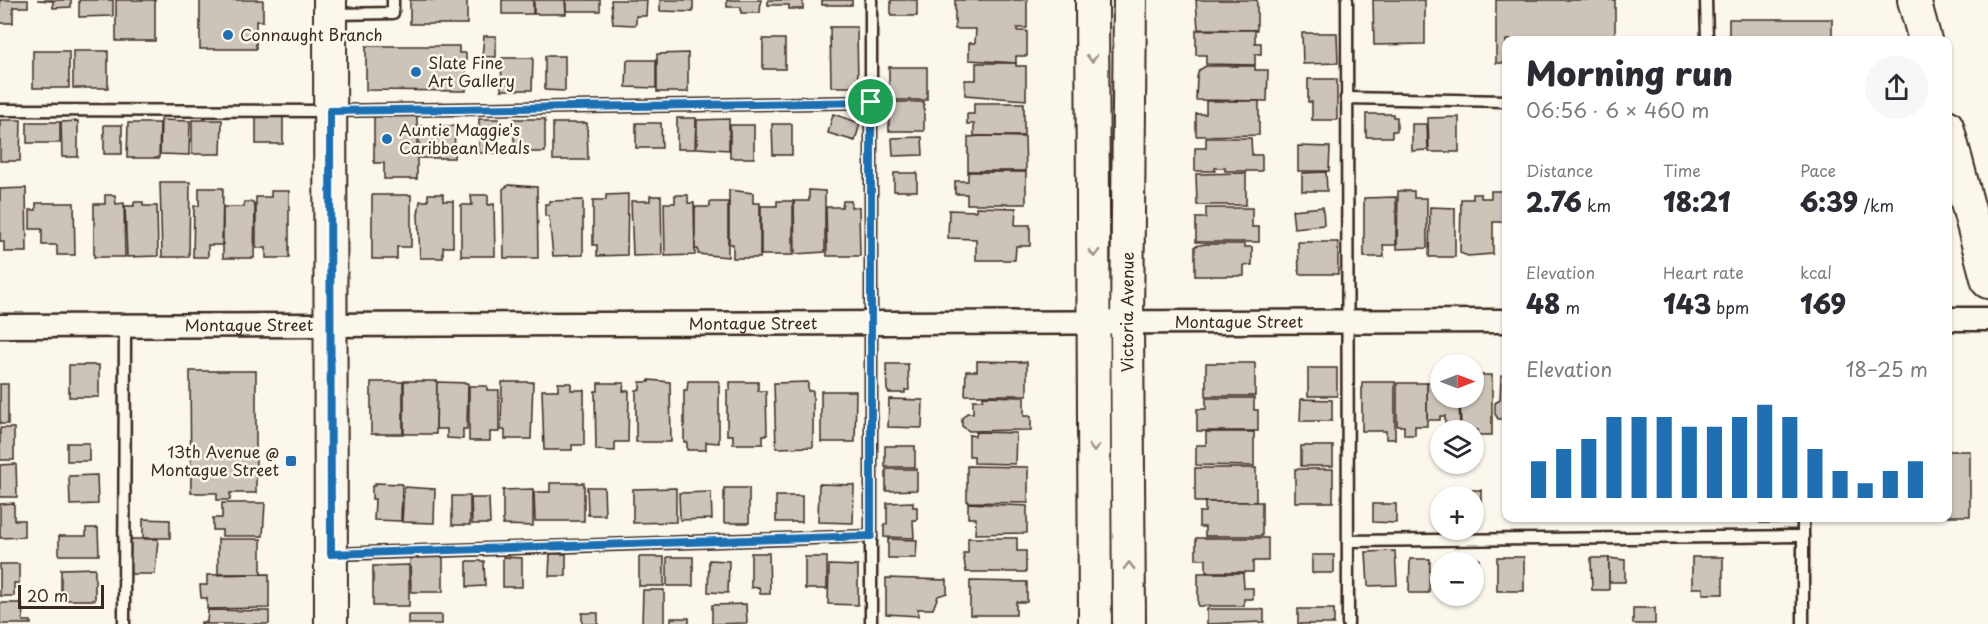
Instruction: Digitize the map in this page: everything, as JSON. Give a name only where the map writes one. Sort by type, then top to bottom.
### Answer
[{"type":"street","name":"Victoria Avenue","points":[[1092,0],[1095,624]]},
{"type":"street","name":"Victoria Avenue","points":[[1129,624],[1130,0]]},
{"type":"street","points":[[1914,0],[1924,36]]},
{"type":"street","points":[[330,7],[331,624]]},
{"type":"street","points":[[1952,145],[1988,282]]},
{"type":"street","points":[[1952,319],[1988,319]]},
{"type":"street","name":"Montague Street","points":[[0,326],[1502,321]]},
{"type":"lane","points":[[330,7],[393,13],[393,0]]},
{"type":"lane","points":[[871,0],[871,624]]},
{"type":"lane","points":[[1347,0],[1348,624]]},
{"type":"lane","points":[[1706,0],[1707,36]]},
{"type":"lane","points":[[1346,98],[1502,101]]},
{"type":"lane","points":[[0,110],[330,111],[871,102]]},
{"type":"lane","points":[[124,624],[125,325]]},
{"type":"lane","points":[[1803,522],[1803,624]]},
{"type":"lane","points":[[331,554],[871,536]]},
{"type":"lane","points":[[1348,541],[1803,536]]},
{"type":"building","points":[[0,0],[28,0],[28,7],[13,7],[13,23],[0,23]]},
{"type":"building","points":[[37,0],[71,0],[71,7],[53,8],[53,1]]},
{"type":"building","points":[[79,0],[113,0],[113,16],[79,17]]},
{"type":"building","points":[[116,0],[155,0],[155,41],[116,41]]},
{"type":"building","name":"Connaught Branch","points":[[200,0],[263,0],[263,21],[256,21],[256,49],[200,49]]},
{"type":"building","points":[[410,0],[467,0],[467,24],[410,24]]},
{"type":"building","points":[[502,0],[533,0],[533,14],[502,14]]},
{"type":"building","points":[[534,0],[565,0],[566,14],[534,14]]},
{"type":"building","points":[[566,0],[600,0],[600,11],[566,11]]},
{"type":"building","points":[[611,0],[647,0],[646,16],[636,16],[636,25],[613,24]]},
{"type":"building","points":[[660,0],[693,0],[693,12],[660,11]]},
{"type":"building","points":[[727,0],[761,0],[760,13],[741,13],[741,7],[727,7]]},
{"type":"building","points":[[768,0],[803,0],[803,9],[789,9],[789,5],[768,5]]},
{"type":"building","points":[[822,0],[852,0],[852,5],[822,5]]},
{"type":"building","points":[[891,0],[917,0],[917,16],[891,16]]},
{"type":"building","points":[[955,0],[1027,0],[1027,28],[1017,28],[1017,31],[1027,31],[1027,56],[1016,56],[1016,63],[969,60],[969,43],[975,43],[976,29],[955,29]]},
{"type":"building","points":[[1196,0],[1257,0],[1257,30],[1198,29]]},
{"type":"building","points":[[1373,0],[1425,0],[1425,44],[1374,45]]},
{"type":"building","points":[[1496,0],[1615,0],[1615,36],[1502,36],[1502,63],[1496,63]]},
{"type":"building","points":[[1729,19],[1832,19],[1832,36],[1729,36]]},
{"type":"building","points":[[830,27],[857,27],[858,87],[831,87]]},
{"type":"building","points":[[1196,30],[1255,30],[1255,43],[1261,43],[1261,54],[1255,54],[1255,65],[1206,64],[1206,55],[1196,55]]},
{"type":"building","points":[[1302,33],[1337,33],[1338,63],[1303,64]]},
{"type":"building","points":[[484,36],[496,36],[496,57],[482,57]]},
{"type":"building","points":[[763,39],[785,39],[785,69],[763,69]]},
{"type":"building","name":"Slate Fine Art Gallery","points":[[366,46],[459,46],[459,53],[466,53],[466,91],[366,90]]},
{"type":"building","points":[[33,51],[69,51],[69,88],[33,88]]},
{"type":"building","points":[[73,51],[108,51],[108,88],[73,88]]},
{"type":"building","points":[[688,53],[688,92],[657,92],[657,54]]},
{"type":"building","points":[[545,56],[565,56],[565,91],[545,90]]},
{"type":"building","points":[[502,58],[533,58],[532,90],[501,90]]},
{"type":"building","points":[[627,60],[656,60],[656,88],[626,87]]},
{"type":"building","points":[[976,63],[1016,63],[1016,66],[1026,66],[1026,100],[965,95],[965,80],[976,80]]},
{"type":"building","points":[[1206,66],[1255,66],[1255,70],[1268,70],[1267,101],[1196,100],[1199,70]]},
{"type":"building","points":[[889,67],[927,67],[927,100],[889,100]]},
{"type":"building","points":[[1308,79],[1337,79],[1337,120],[1312,120],[1312,102],[1308,102]]},
{"type":"building","points":[[1206,101],[1259,101],[1259,135],[1196,136],[1196,114],[1206,114]]},
{"type":"building","points":[[889,102],[924,102],[924,131],[889,131]]},
{"type":"building","points":[[974,103],[1024,103],[1024,136],[974,136],[974,124],[967,124],[967,114],[974,114]]},
{"type":"building","points":[[374,113],[417,114],[417,179],[384,179],[384,163],[374,163]]},
{"type":"building","points":[[833,114],[860,123],[855,141],[828,133]]},
{"type":"building","points":[[1366,114],[1393,114],[1393,117],[1397,117],[1397,131],[1392,131],[1392,137],[1366,137]]},
{"type":"building","points":[[256,115],[283,115],[283,144],[256,144]]},
{"type":"building","points":[[1459,117],[1459,152],[1429,152],[1428,118]]},
{"type":"building","points":[[677,118],[696,118],[695,149],[677,149]]},
{"type":"building","points":[[479,119],[499,119],[499,153],[479,153]]},
{"type":"building","points":[[514,119],[545,119],[545,152],[514,152]]},
{"type":"building","points":[[729,119],[729,150],[697,148],[697,120]]},
{"type":"building","points":[[0,120],[21,120],[20,161],[0,161]]},
{"type":"building","points":[[161,120],[190,121],[189,155],[160,154]]},
{"type":"building","points":[[192,120],[222,120],[221,154],[192,154]]},
{"type":"building","points":[[78,121],[78,157],[62,157],[61,122]]},
{"type":"building","points":[[27,122],[60,122],[60,143],[27,143]]},
{"type":"building","points":[[128,123],[160,123],[159,158],[127,158]]},
{"type":"building","points":[[553,123],[587,123],[588,160],[553,160]]},
{"type":"building","points":[[636,123],[661,123],[662,148],[636,148]]},
{"type":"building","points":[[772,124],[792,124],[792,155],[773,155]]},
{"type":"building","points":[[1412,124],[1427,124],[1428,150],[1412,151]]},
{"type":"building","points":[[104,125],[122,125],[122,154],[104,154]]},
{"type":"building","points":[[730,125],[754,125],[754,158],[730,158]]},
{"type":"building","points":[[419,126],[455,126],[454,158],[419,158]]},
{"type":"building","points":[[922,137],[923,155],[893,156],[892,138]]},
{"type":"building","points":[[968,137],[1025,137],[1026,171],[968,171]]},
{"type":"building","points":[[1206,138],[1251,138],[1252,155],[1262,155],[1262,171],[1225,171],[1225,168],[1215,168],[1215,171],[1195,171],[1195,148],[1206,148]]},
{"type":"building","points":[[1298,146],[1330,147],[1329,171],[1298,171]]},
{"type":"building","points":[[968,172],[1026,172],[1026,204],[967,204],[967,194],[955,194],[955,181],[968,181]]},
{"type":"building","points":[[1326,172],[1327,191],[1302,191],[1302,173]]},
{"type":"building","points":[[894,173],[917,173],[917,191],[894,191]]},
{"type":"building","points":[[1246,173],[1246,205],[1197,205],[1196,174]]},
{"type":"building","points":[[160,182],[190,182],[189,257],[162,257]]},
{"type":"building","points":[[509,185],[537,187],[538,258],[504,258],[503,189]]},
{"type":"building","points":[[26,188],[27,252],[4,252],[4,242],[0,242],[0,189]]},
{"type":"building","points":[[199,188],[223,188],[222,245],[208,245],[208,257],[193,257],[194,206],[199,206]]},
{"type":"building","points":[[729,190],[753,193],[753,203],[760,203],[760,258],[733,258],[733,244],[729,244]]},
{"type":"building","points":[[809,190],[825,191],[825,252],[795,254],[794,201],[809,201]]},
{"type":"building","points":[[271,191],[289,191],[289,258],[266,258],[266,248],[256,248],[256,197],[271,197]]},
{"type":"building","points":[[1398,191],[1414,191],[1414,198],[1427,198],[1427,248],[1397,249]]},
{"type":"building","points":[[1491,191],[1502,191],[1502,222],[1493,222],[1493,254],[1468,256],[1460,253],[1461,199],[1473,199],[1473,194],[1481,194],[1481,198],[1491,198]]},
{"type":"building","points":[[428,194],[443,194],[443,201],[453,201],[453,247],[443,247],[443,258],[420,258],[418,215],[420,201],[428,201]]},
{"type":"building","points":[[628,194],[627,255],[597,256],[597,245],[593,245],[593,200],[606,200],[606,195]]},
{"type":"building","points":[[105,195],[115,195],[116,204],[124,203],[125,257],[94,257],[94,204],[105,204]]},
{"type":"building","points":[[372,195],[411,195],[411,247],[397,247],[397,259],[372,259]]},
{"type":"building","points":[[471,195],[488,195],[488,205],[494,204],[495,256],[461,256],[461,205],[472,205]]},
{"type":"building","points":[[675,195],[688,195],[688,203],[694,203],[695,255],[665,256],[664,203],[675,203]]},
{"type":"building","points":[[650,196],[661,196],[662,255],[633,256],[631,201],[650,201]]},
{"type":"building","points":[[1396,197],[1396,245],[1383,245],[1384,257],[1364,257],[1364,198]]},
{"type":"building","points":[[583,200],[583,255],[553,256],[549,216],[545,216],[545,204],[549,204],[549,201]]},
{"type":"building","points":[[777,201],[793,201],[793,255],[761,255],[761,206],[777,206]]},
{"type":"building","points":[[843,201],[851,201],[851,207],[859,207],[860,256],[827,256],[826,207],[842,207]]},
{"type":"building","points":[[134,202],[143,202],[143,206],[157,206],[158,256],[127,257],[125,206],[134,206]]},
{"type":"building","points":[[244,202],[253,202],[255,207],[254,258],[223,258],[223,207],[244,207]]},
{"type":"building","points":[[710,202],[728,202],[728,257],[698,254],[698,249],[695,249],[695,207],[710,207]]},
{"type":"building","points":[[36,203],[74,203],[75,255],[57,255],[57,245],[42,245],[42,229],[30,229],[30,210],[36,210]]},
{"type":"building","points":[[976,207],[1016,208],[1015,225],[1030,225],[1030,246],[1016,246],[1015,260],[976,260],[976,239],[948,238],[949,210],[976,211]]},
{"type":"building","points":[[1323,207],[1324,225],[1294,228],[1292,210]]},
{"type":"building","points":[[1430,207],[1455,208],[1455,257],[1429,257]]},
{"type":"building","points":[[1206,208],[1252,208],[1252,227],[1259,227],[1259,242],[1196,242],[1196,218],[1206,218]]},
{"type":"building","points":[[1298,242],[1338,242],[1338,274],[1299,274]]},
{"type":"building","points":[[1244,244],[1244,247],[1252,247],[1252,265],[1244,265],[1244,276],[1195,276],[1195,246]]},
{"type":"building","points":[[977,361],[1027,362],[1027,395],[965,395],[966,371],[977,371]]},
{"type":"building","points":[[1206,363],[1255,363],[1255,396],[1206,396]]},
{"type":"building","points":[[886,364],[908,364],[909,390],[905,390],[905,393],[889,393]]},
{"type":"building","points":[[69,365],[99,365],[99,397],[69,397]]},
{"type":"building","points":[[1308,368],[1337,368],[1337,396],[1308,396]]},
{"type":"building","points":[[190,371],[256,371],[256,493],[230,493],[230,500],[217,500],[217,493],[191,493]]},
{"type":"building","points":[[1484,375],[1492,375],[1492,435],[1484,435],[1484,420],[1461,420],[1460,408],[1484,408]]},
{"type":"building","points":[[1502,376],[1502,419],[1498,419],[1495,414],[1495,403],[1500,400]]},
{"type":"building","points":[[649,380],[670,382],[671,442],[636,442],[636,390],[640,390],[640,382],[649,382]]},
{"type":"building","points":[[404,381],[437,381],[436,434],[404,434]]},
{"type":"building","points":[[688,381],[719,381],[719,443],[706,442],[706,450],[687,450],[687,442],[684,442],[684,390],[687,390]]},
{"type":"building","points":[[371,382],[403,382],[403,434],[371,434]]},
{"type":"building","points":[[437,382],[468,383],[467,429],[463,429],[463,439],[447,438],[447,429],[436,429]]},
{"type":"building","points":[[502,382],[533,382],[531,439],[505,439],[505,430],[501,430]]},
{"type":"building","points":[[730,382],[758,382],[758,391],[766,391],[767,435],[763,435],[763,444],[733,444],[733,435],[727,435],[727,390],[730,390]]},
{"type":"building","points":[[808,382],[808,391],[813,391],[813,447],[776,448],[774,383]]},
{"type":"building","points":[[1362,382],[1395,382],[1395,439],[1386,439],[1386,431],[1362,431]]},
{"type":"building","points":[[1427,382],[1430,382],[1430,408],[1459,408],[1460,420],[1445,420],[1445,416],[1440,416],[1440,420],[1427,420]]},
{"type":"building","points":[[558,383],[571,383],[571,390],[584,390],[584,445],[572,445],[572,450],[544,450],[542,390],[558,390]]},
{"type":"building","points":[[598,383],[624,383],[623,391],[629,391],[628,442],[615,442],[615,451],[596,450],[595,391],[598,391]]},
{"type":"building","points":[[1397,383],[1427,383],[1427,426],[1415,426],[1415,435],[1404,435],[1404,426],[1397,426]]},
{"type":"building","points":[[0,384],[8,384],[8,424],[0,424]]},
{"type":"building","points":[[469,386],[487,386],[487,390],[499,390],[499,432],[490,432],[490,441],[469,441]]},
{"type":"building","points":[[821,391],[856,391],[855,442],[821,442]]},
{"type":"building","points":[[983,396],[1024,397],[1024,416],[1031,416],[1031,430],[969,431],[962,426],[962,418],[967,413],[973,413],[973,400],[983,400]]},
{"type":"building","points":[[1206,398],[1254,398],[1254,410],[1258,410],[1258,431],[1197,431],[1197,409],[1206,409]]},
{"type":"building","points":[[889,399],[923,400],[922,428],[888,427]]},
{"type":"building","points":[[1301,399],[1332,400],[1332,421],[1300,421]]},
{"type":"building","points":[[0,428],[14,428],[14,460],[0,460]]},
{"type":"building","points":[[976,432],[1016,433],[1015,464],[974,463],[974,456],[969,456],[969,435],[975,436]]},
{"type":"building","points":[[1206,432],[1254,432],[1254,466],[1196,465],[1196,445],[1206,445]]},
{"type":"building","points":[[67,443],[89,443],[89,461],[67,461]]},
{"type":"building","points":[[885,446],[915,446],[915,467],[885,467]]},
{"type":"building","points":[[1301,446],[1333,446],[1333,466],[1301,466]]},
{"type":"building","points":[[1952,451],[1970,451],[1970,516],[1952,516]]},
{"type":"building","points":[[16,464],[17,497],[0,497],[0,465]]},
{"type":"building","points":[[967,466],[1028,467],[1028,503],[967,502]]},
{"type":"building","points":[[1195,468],[1256,468],[1256,502],[1195,502]]},
{"type":"building","points":[[886,469],[917,469],[917,490],[886,491]]},
{"type":"building","points":[[1295,469],[1333,469],[1333,502],[1295,502]]},
{"type":"building","points":[[97,475],[98,504],[70,505],[69,476]]},
{"type":"building","points":[[375,483],[402,484],[401,521],[374,520],[375,499],[372,499],[372,486],[375,486]]},
{"type":"building","points":[[550,483],[584,483],[584,521],[535,521],[534,492],[550,492]]},
{"type":"building","points":[[819,484],[854,485],[853,523],[818,522]]},
{"type":"building","points":[[404,487],[435,489],[434,523],[402,522]]},
{"type":"building","points":[[587,487],[604,487],[605,515],[588,515]]},
{"type":"building","points":[[676,488],[676,522],[633,523],[633,489]]},
{"type":"building","points":[[724,488],[749,488],[749,523],[724,523]]},
{"type":"building","points":[[533,489],[533,526],[503,525],[503,490]]},
{"type":"building","points":[[711,492],[712,519],[680,520],[679,493]]},
{"type":"building","points":[[452,496],[470,496],[470,525],[452,525]]},
{"type":"building","points":[[776,496],[802,496],[802,522],[776,522]]},
{"type":"building","points":[[471,498],[489,498],[490,524],[472,524]]},
{"type":"building","points":[[913,502],[913,507],[917,507],[917,520],[913,520],[914,538],[884,537],[884,524],[887,524],[887,503]]},
{"type":"building","points":[[1205,502],[1262,502],[1262,536],[1205,536],[1205,527],[1199,527],[1199,512],[1205,512]]},
{"type":"building","points":[[14,503],[14,520],[24,520],[24,537],[0,538],[0,504]]},
{"type":"building","points":[[222,503],[265,503],[263,536],[222,536],[222,530],[213,530],[213,518],[222,518]]},
{"type":"building","points":[[968,503],[1027,506],[1027,533],[975,534],[976,518],[968,518]]},
{"type":"building","points":[[1373,504],[1396,504],[1396,523],[1373,522]]},
{"type":"building","points":[[143,519],[170,520],[170,538],[143,538]]},
{"type":"building","points":[[1760,522],[1785,522],[1785,523]]},
{"type":"building","points":[[86,528],[98,528],[99,555],[59,555],[59,536],[86,536]]},
{"type":"building","points":[[968,538],[1017,538],[1017,551],[1026,551],[1026,572],[966,572],[963,553],[968,553]]},
{"type":"building","points":[[1196,538],[1268,538],[1268,561],[1253,561],[1253,572],[1206,572],[1206,559],[1196,559]]},
{"type":"building","points":[[126,539],[158,539],[155,574],[126,574]]},
{"type":"building","points":[[218,539],[261,539],[261,574],[218,574]]},
{"type":"building","points":[[888,539],[917,540],[916,558],[888,558]]},
{"type":"building","points":[[1395,551],[1397,585],[1368,586],[1366,552]]},
{"type":"building","points":[[751,553],[769,553],[770,594],[760,594],[759,587],[751,588]]},
{"type":"building","points":[[550,554],[566,554],[566,576],[549,576]]},
{"type":"building","points":[[1312,555],[1334,555],[1334,573],[1312,573]]},
{"type":"building","points":[[410,556],[443,556],[443,592],[411,592]]},
{"type":"building","points":[[503,557],[522,558],[522,587],[503,587]]},
{"type":"building","points":[[639,557],[664,557],[664,586],[639,586]]},
{"type":"building","points":[[667,557],[693,557],[693,586],[667,586]]},
{"type":"building","points":[[805,557],[827,557],[827,589],[805,589]]},
{"type":"building","points":[[1497,557],[1524,557],[1524,591],[1497,591]]},
{"type":"building","points":[[1692,557],[1723,557],[1723,594],[1703,594],[1703,588],[1692,588]]},
{"type":"building","points":[[1591,558],[1609,558],[1609,590],[1592,590]]},
{"type":"building","points":[[1609,558],[1625,560],[1625,582],[1609,582]]},
{"type":"building","points":[[1410,559],[1430,559],[1429,593],[1409,593]]},
{"type":"building","points":[[709,560],[729,561],[728,593],[708,592]]},
{"type":"building","points":[[467,561],[484,561],[485,586],[467,587]]},
{"type":"building","points":[[0,564],[19,564],[19,583],[14,583],[14,596],[0,596]]},
{"type":"building","points":[[409,565],[409,606],[373,606],[373,566]]},
{"type":"building","points":[[829,565],[858,566],[858,605],[828,604]]},
{"type":"building","points":[[95,568],[95,600],[61,600],[61,569]]},
{"type":"building","points":[[1198,573],[1243,573],[1244,588],[1253,588],[1253,599],[1244,599],[1244,606],[1198,606]]},
{"type":"building","points":[[269,574],[269,608],[207,609],[207,598],[201,598],[200,585],[207,585],[207,575]]},
{"type":"building","points":[[886,578],[947,580],[947,593],[938,596],[933,609],[918,609],[918,616],[886,614]]},
{"type":"building","points":[[970,581],[1027,582],[1027,602],[1016,602],[1016,615],[970,615]]},
{"type":"building","points":[[643,590],[664,590],[664,624],[642,624]]},
{"type":"building","points":[[0,603],[22,603],[23,621],[31,621],[31,624],[0,624]]},
{"type":"building","points":[[746,604],[747,623],[712,624],[712,605]]},
{"type":"building","points":[[1633,608],[1655,608],[1655,624],[1633,624]]},
{"type":"building","points":[[1207,609],[1264,610],[1264,622],[1207,624]]},
{"type":"building","points":[[1298,609],[1334,609],[1334,624],[1298,624]]},
{"type":"building","points":[[208,610],[269,611],[269,624],[201,624],[201,622],[207,622]]},
{"type":"building","points":[[582,613],[598,613],[598,624],[582,624]]},
{"type":"building","points":[[408,615],[442,615],[442,624],[408,624]]},
{"type":"building","points":[[671,618],[689,618],[689,624],[671,624]]},
{"type":"place","name":"Connaught Branch","points":[[228,35]]},
{"type":"place","name":"Slate Fine Art Gallery","points":[[416,72]]},
{"type":"place","name":"Auntie Maggie's Caribbean Meals","points":[[387,139]]},
{"type":"place","name":"13th Avenue @ Montague Street","points":[[291,461]]},
{"type":"route","points":[[871,102],[871,536],[331,554],[330,111],[871,102]]}]
